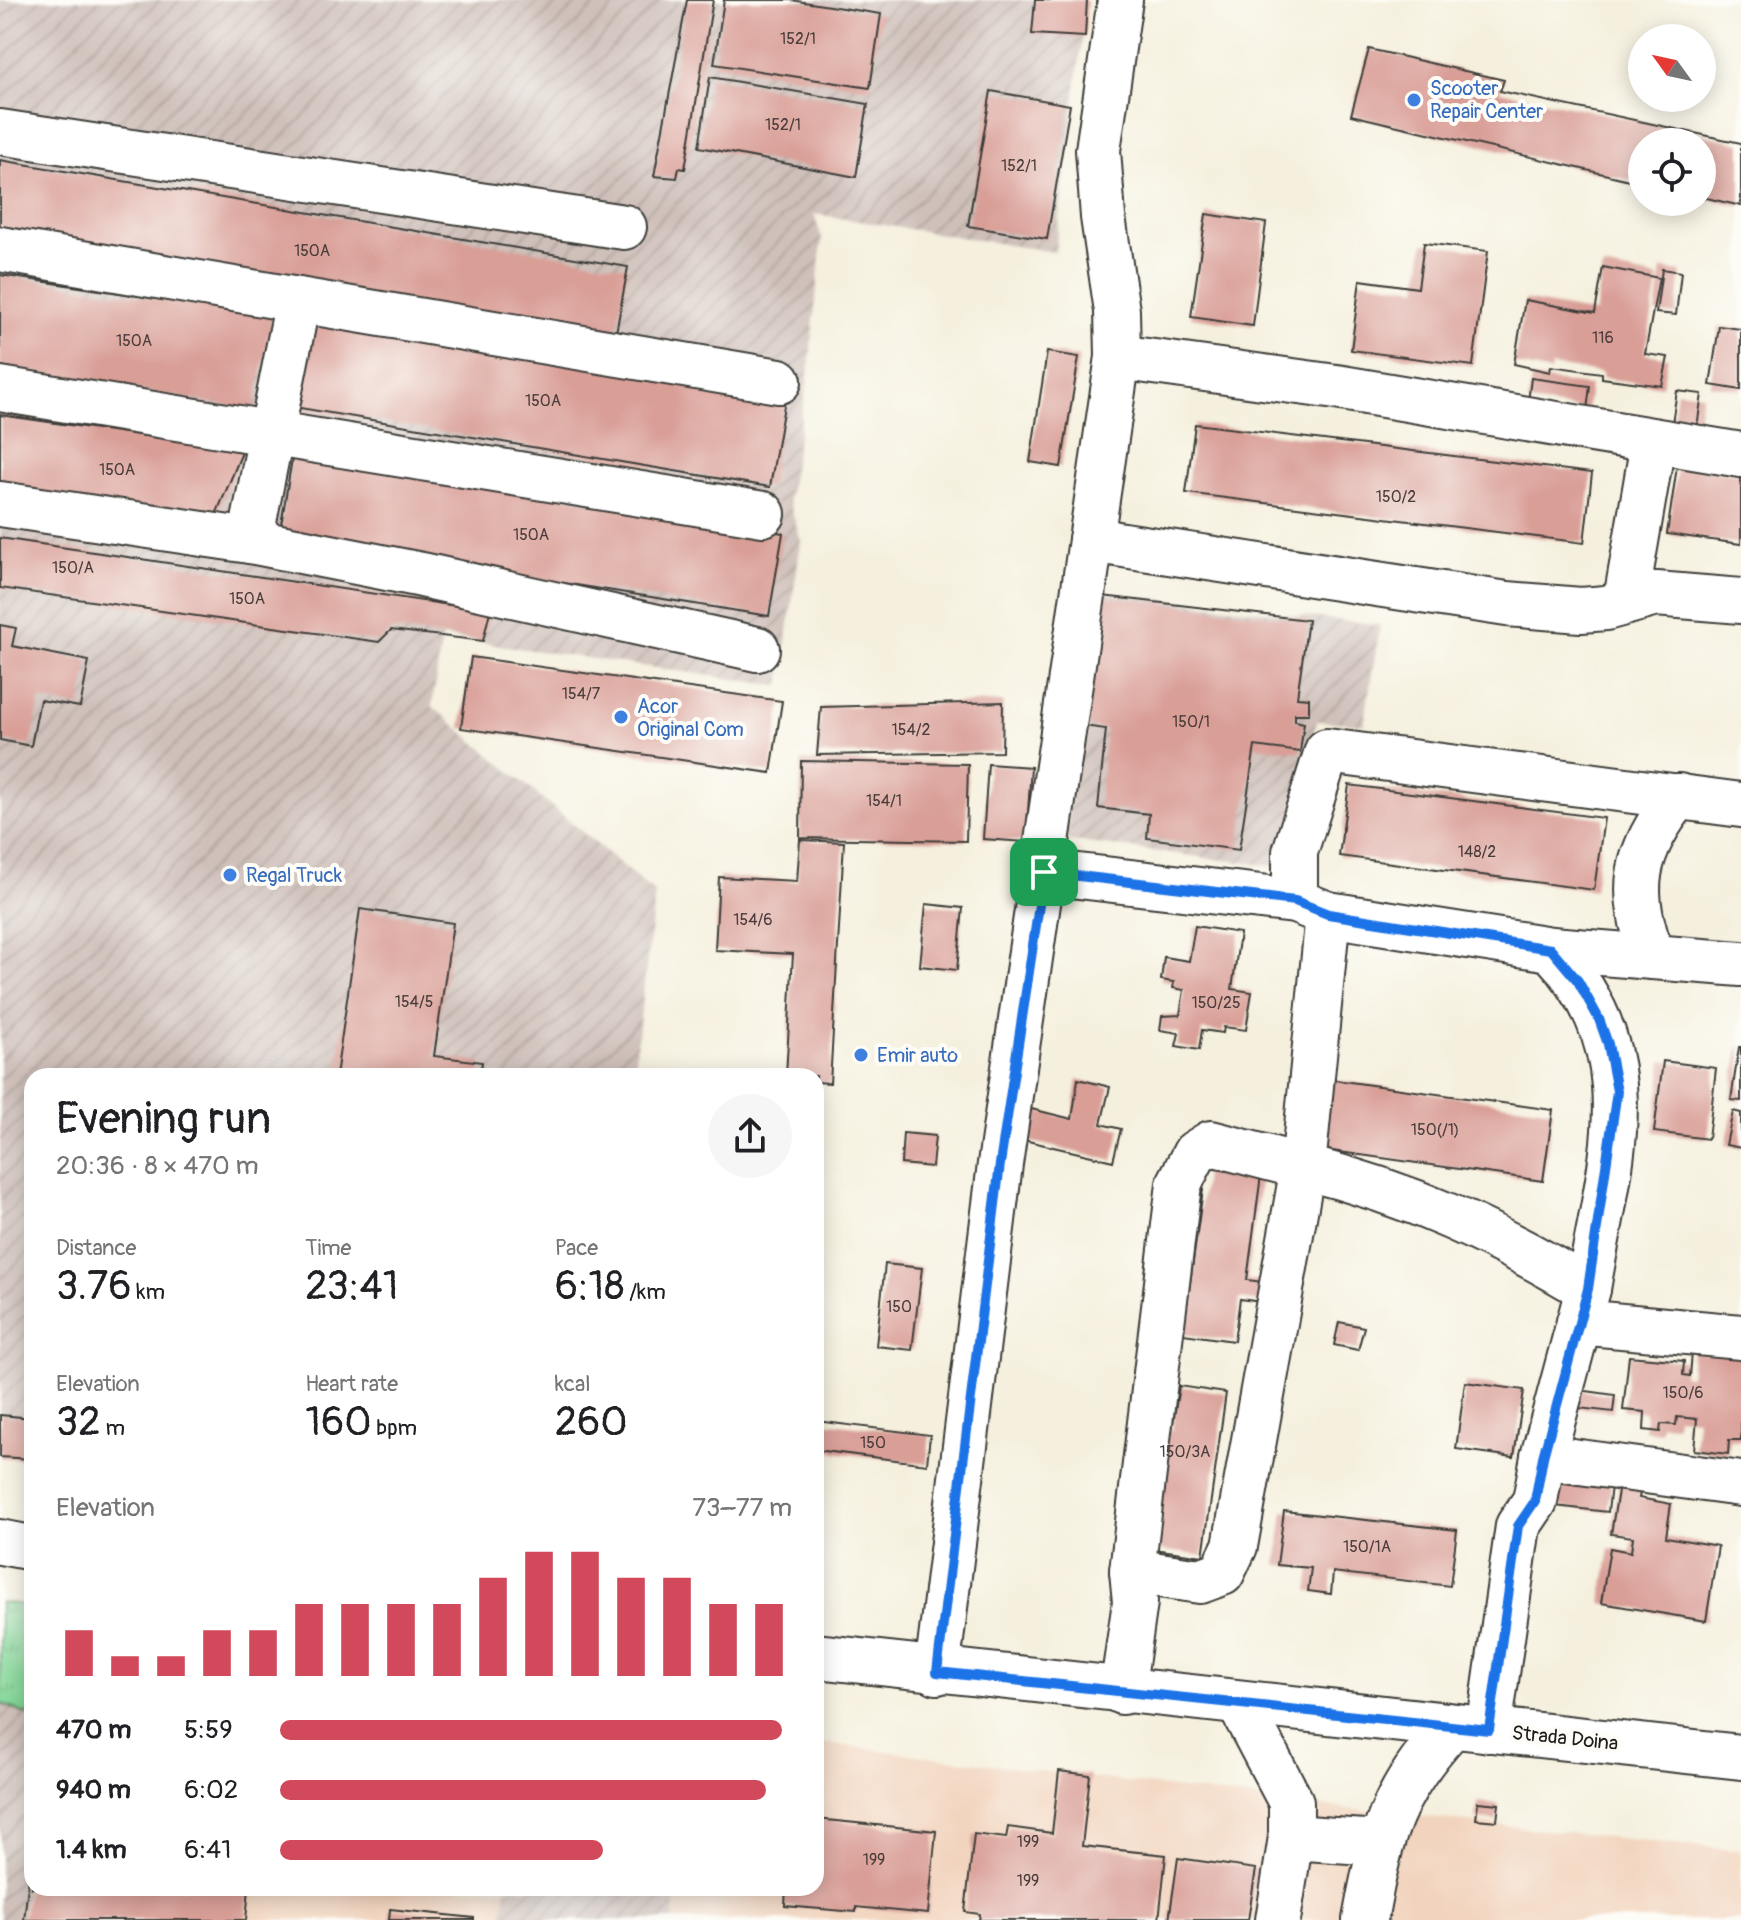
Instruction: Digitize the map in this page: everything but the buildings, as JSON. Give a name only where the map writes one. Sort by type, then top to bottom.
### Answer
[{"type":"main road","points":[[937,1672],[1000,1164],[1118,357],[1117,311],[1103,217],[1098,150],[1120,0]]},
{"type":"main road","points":[[0,132],[624,227]]},
{"type":"main road","points":[[0,249],[779,381]]},
{"type":"main road","points":[[250,541],[298,300]]},
{"type":"main road","points":[[1118,357],[1336,387],[1653,443],[1741,455]]},
{"type":"main road","points":[[0,389],[763,514]]},
{"type":"main road","points":[[1626,600],[1653,443]]},
{"type":"main road","points":[[0,504],[250,541],[422,575],[503,596],[757,649]]},
{"type":"main road","points":[[1091,540],[1507,604],[1581,610],[1606,608],[1656,594],[1741,601]]},
{"type":"main road","points":[[1132,1571],[1200,1581],[1222,1573],[1229,1562],[1276,1330],[1303,1167],[1312,907],[1295,852],[1327,751],[1741,805]]},
{"type":"main road","points":[[1653,957],[1640,925],[1638,878],[1642,855],[1657,823],[1679,796]]},
{"type":"main road","points":[[1044,872],[1312,907],[1551,949],[1741,964]]},
{"type":"main road","points":[[1365,1920],[1379,1843],[1412,1774],[1470,1728],[1518,1526],[1535,1501],[1543,1457],[1583,1305],[1617,1091],[1608,1044],[1599,1019],[1578,981],[1551,949]]},
{"type":"main road","points":[[1122,1692],[1135,1602],[1132,1571],[1179,1184],[1185,1168],[1201,1147],[1211,1143],[1354,1180],[1463,1221],[1529,1253],[1583,1305],[1741,1337]]},
{"type":"main road","points":[[1543,1457],[1741,1484]]},
{"type":"main road","points":[[0,1542],[24,1546]]},
{"type":"main road","name":"Strada Doina","points":[[824,1657],[937,1672],[1741,1757]]},
{"type":"main road","points":[[1240,1705],[1291,1802],[1291,1837],[1278,1920]]},
{"type":"main road","points":[[1291,1837],[1379,1843]]},
{"type":"shaded area","points":[[0,0],[1087,0],[1055,252],[814,214],[822,239],[808,377],[788,499],[801,541],[780,686],[442,637],[432,706],[655,893],[634,1068],[24,1068],[24,1459],[0,1457]]},
{"type":"shaded area","points":[[1100,592],[1380,625],[1364,724],[1317,721],[1279,867],[1064,840]]},
{"type":"shaded area","points":[[0,1703],[24,1714],[26,1896],[23,1920],[0,1920]]},
{"type":"shaded area","points":[[824,1743],[1274,1801],[1741,1851],[1741,1920],[673,1920],[676,1896],[824,1896]]},
{"type":"shaded area","points":[[26,1896],[505,1896],[502,1920],[23,1920]]},
{"type":"shaded area","points":[[505,1896],[676,1896],[673,1920],[502,1920]]},
{"type":"green space","points":[[0,1602],[24,1605],[24,1714],[0,1703]]},
{"type":"place","name":"Scooter Repair Center","points":[[1414,100]]},
{"type":"place","name":"Acor Original Com","points":[[621,717]]},
{"type":"place","name":"Regal Truck","points":[[230,875]]},
{"type":"place","name":"Emir auto","points":[[861,1055]]},
{"type":"route","points":[[1044,872],[1295,901],[1328,914],[1551,949],[1589,999],[1608,1044],[1617,1091],[1608,1171],[1588,1289],[1543,1457],[1535,1501],[1518,1526],[1493,1680],[1489,1730],[937,1672],[1000,1164],[1044,872]]}]
